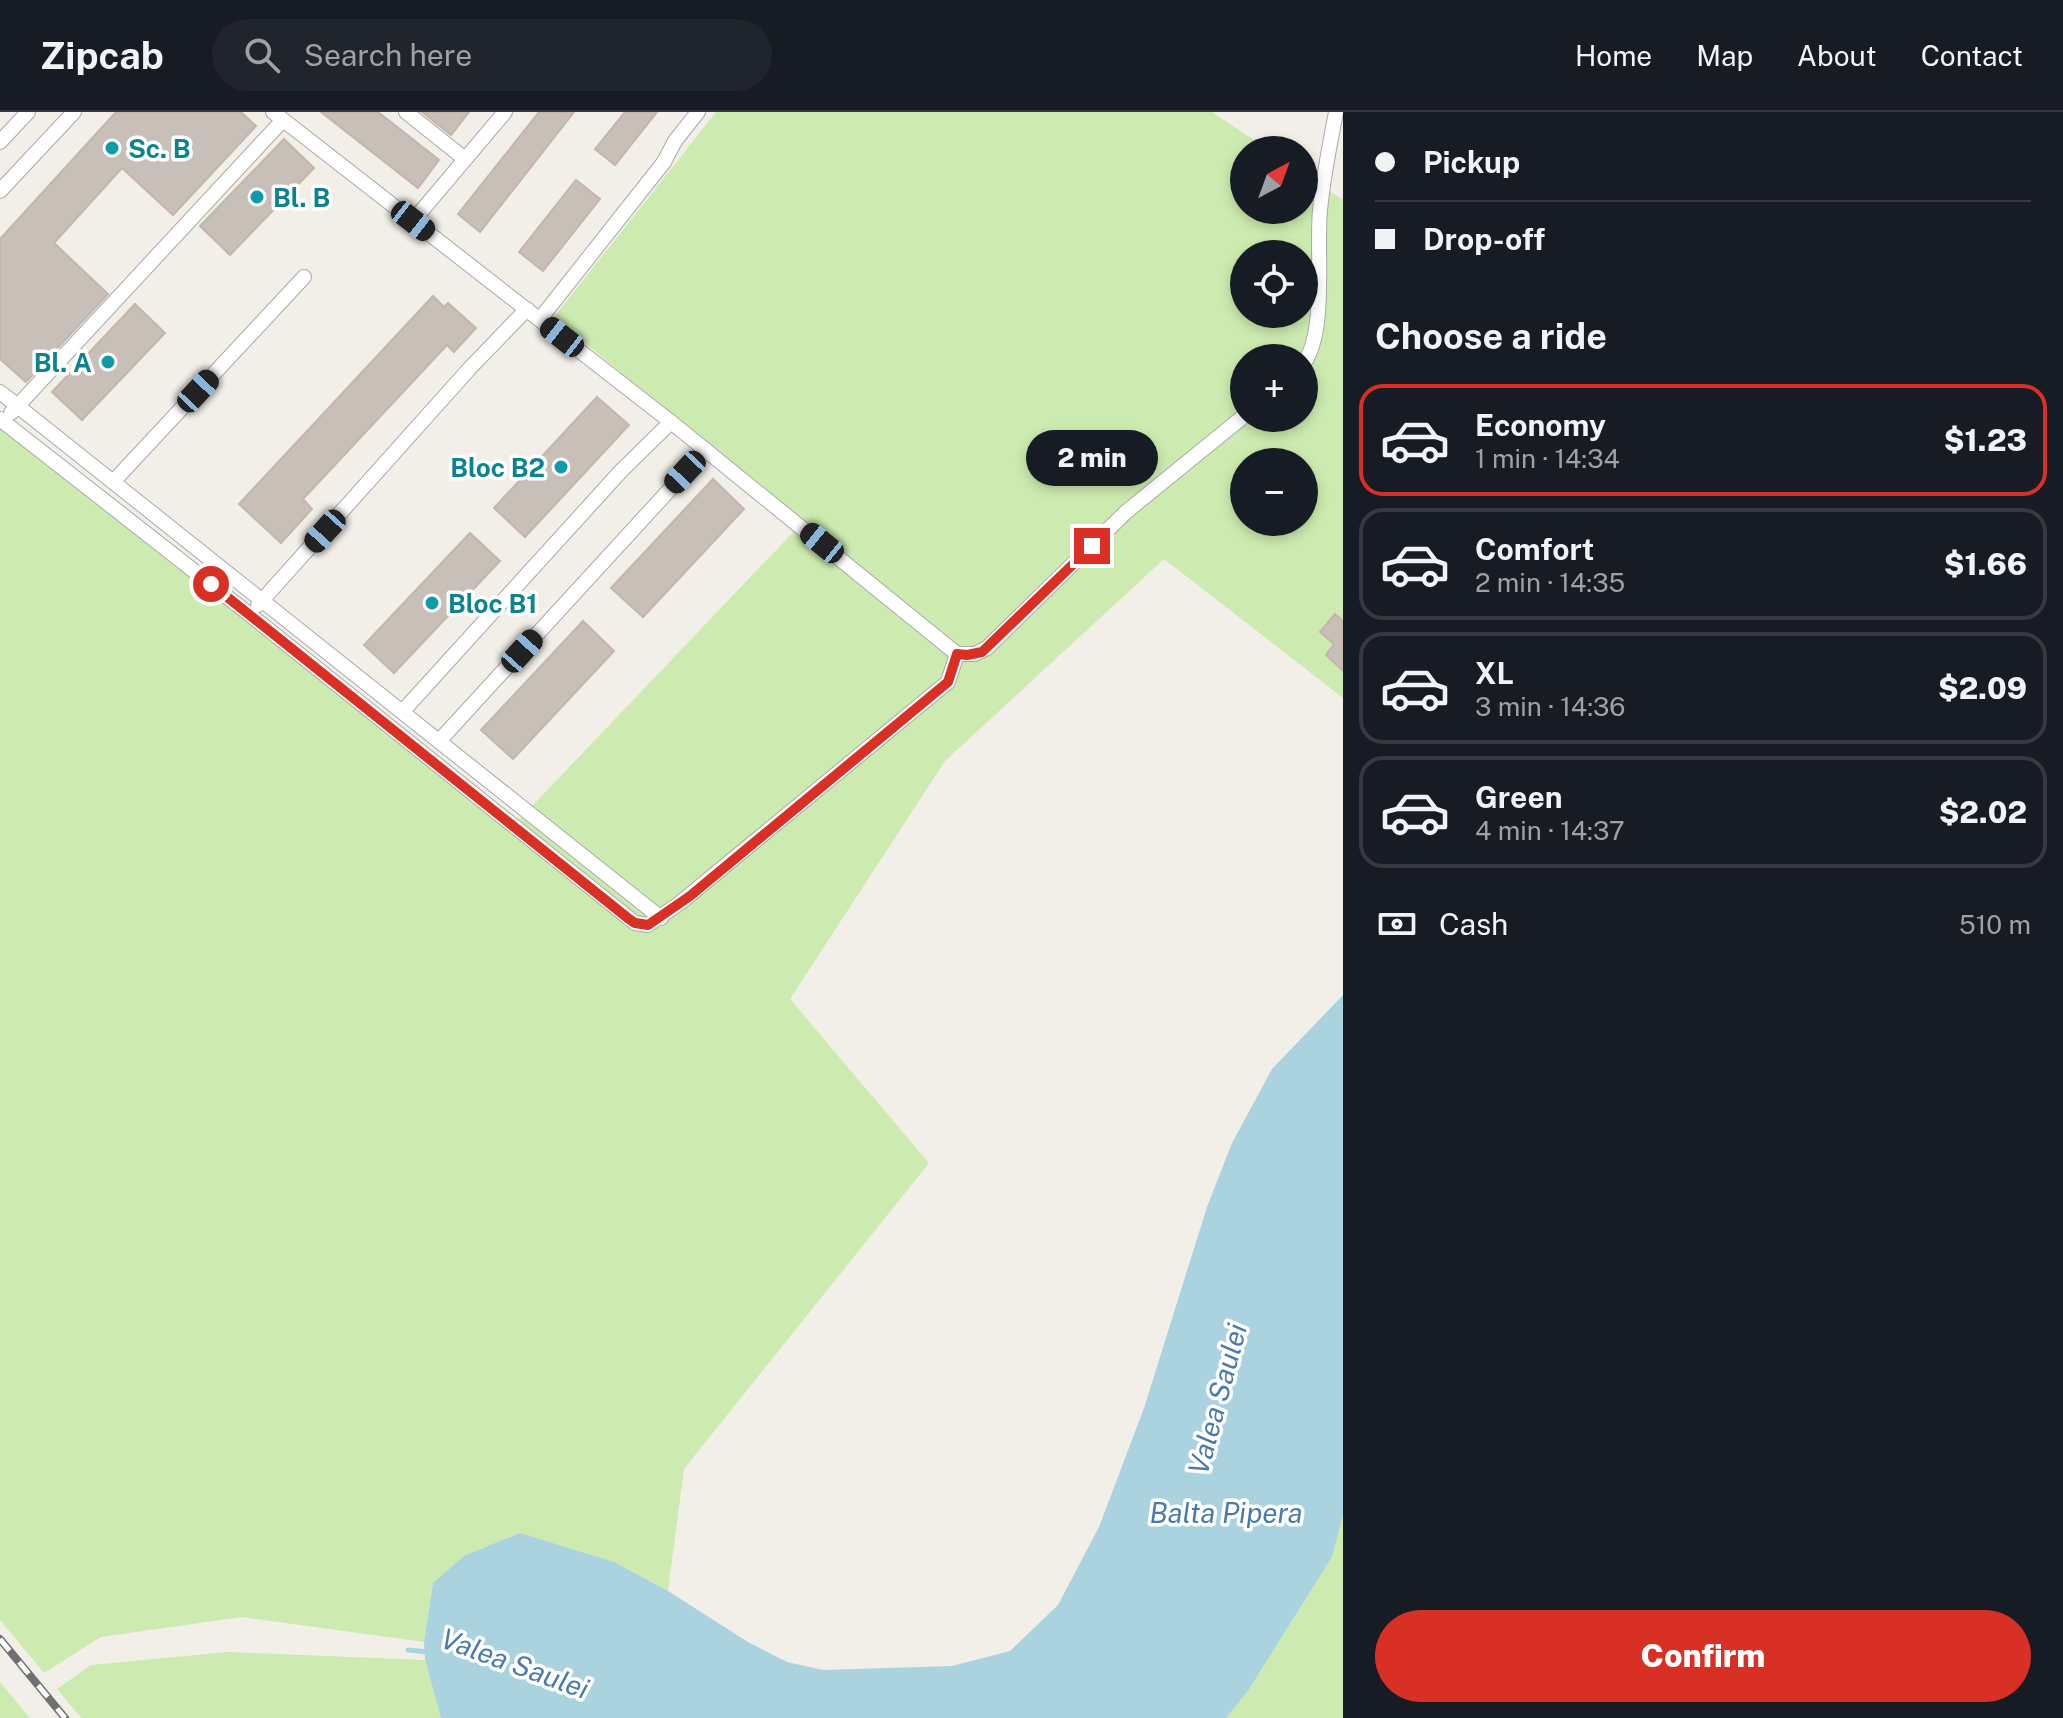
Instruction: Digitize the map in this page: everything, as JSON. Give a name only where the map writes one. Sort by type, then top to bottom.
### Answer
[{"type":"street","points":[[0,142],[28,112]]},
{"type":"street","points":[[0,191],[74,112]]},
{"type":"street","points":[[406,112],[465,159]]},
{"type":"street","points":[[413,221],[505,112]]},
{"type":"street","points":[[540,319],[664,162],[675,141],[698,112]]},
{"type":"street","points":[[1312,344],[1318,302],[1320,204],[1336,112]]},
{"type":"street","points":[[957,654],[948,682],[661,918],[648,925],[635,923],[2,421],[279,115],[671,422],[957,654],[975,654],[987,648],[1126,512],[1230,427]]},
{"type":"street","points":[[113,482],[304,277]]},
{"type":"street","points":[[249,614],[527,309]]},
{"type":"street","points":[[0,392],[661,918]]},
{"type":"street","points":[[403,711],[621,471],[671,422]]},
{"type":"street","points":[[440,740],[706,450]]},
{"type":"street","points":[[191,569],[204,553]]},
{"type":"green space","points":[[716,112],[1212,112],[1248,136],[1230,136],[1230,224],[1318,224],[1318,183],[1343,200],[1343,698],[1164,559],[945,761],[790,999],[929,1163],[684,1469],[668,1591],[614,1562],[433,1583],[424,1642],[242,1617],[101,1637],[44,1673],[0,1620],[0,413],[513,826],[802,523],[554,317]]},
{"type":"green space","points":[[1343,1515],[1343,1718],[1226,1718],[1248,1691],[1332,1557]]},
{"type":"green space","points":[[228,1652],[425,1660],[441,1718],[81,1718],[57,1689],[91,1665]]},
{"type":"green space","points":[[0,1682],[30,1718],[0,1718]]},
{"type":"water","name":"Balta Pipera","points":[[1343,995],[1343,1515],[1332,1557],[1248,1691],[1226,1718],[441,1718],[425,1660],[424,1642],[433,1583],[464,1556],[520,1533],[614,1562],[787,1662],[823,1670],[952,1666],[1010,1651],[1058,1605],[1099,1527],[1144,1408],[1207,1207],[1232,1143],[1272,1069]]},
{"type":"building","points":[[116,112],[241,112],[256,126],[173,215],[122,168],[54,243],[108,294],[26,382],[0,359],[0,239]]},
{"type":"building","points":[[321,112],[378,112],[439,160],[418,188]]},
{"type":"building","points":[[422,112],[469,112],[451,135]]},
{"type":"building","points":[[539,112],[574,112],[480,232],[458,214]]},
{"type":"building","points":[[625,112],[657,112],[615,165],[595,149]]},
{"type":"building","name":"Bl. B","points":[[284,139],[314,168],[230,255],[200,226]]},
{"type":"building","points":[[576,180],[600,199],[543,271],[519,252]]},
{"type":"building","points":[[433,296],[444,307],[448,303],[476,328],[454,352],[447,345],[303,499],[312,509],[281,543],[239,504]]},
{"type":"building","name":"Bl. A","points":[[135,304],[165,333],[82,420],[52,392]]},
{"type":"building","name":"Bloc B2","points":[[597,397],[629,425],[525,537],[494,508]]},
{"type":"building","points":[[713,479],[744,509],[643,617],[611,588]]},
{"type":"building","name":"Bloc B1","points":[[470,533],[500,561],[394,673],[364,645]]},
{"type":"building","points":[[1335,614],[1343,621],[1343,671],[1326,655],[1334,644],[1320,632]]},
{"type":"building","points":[[583,621],[614,651],[513,759],[481,730]]},
{"type":"waterway","name":"Valea Saulei","points":[[408,1650],[429,1652]]},
{"type":"railway","points":[[0,1639],[65,1718]]},
{"type":"place","name":"Sc. B","points":[[112,148]]},
{"type":"place","name":"Bl. B","points":[[257,197]]},
{"type":"place","name":"Bl. A","points":[[108,362]]},
{"type":"place","name":"Bloc B2","points":[[561,467]]},
{"type":"place","name":"Bloc B1","points":[[432,603]]},
{"type":"route","points":[[211,584],[629,919],[648,925],[690,896],[948,682],[957,654],[982,652],[1092,546]]}]
